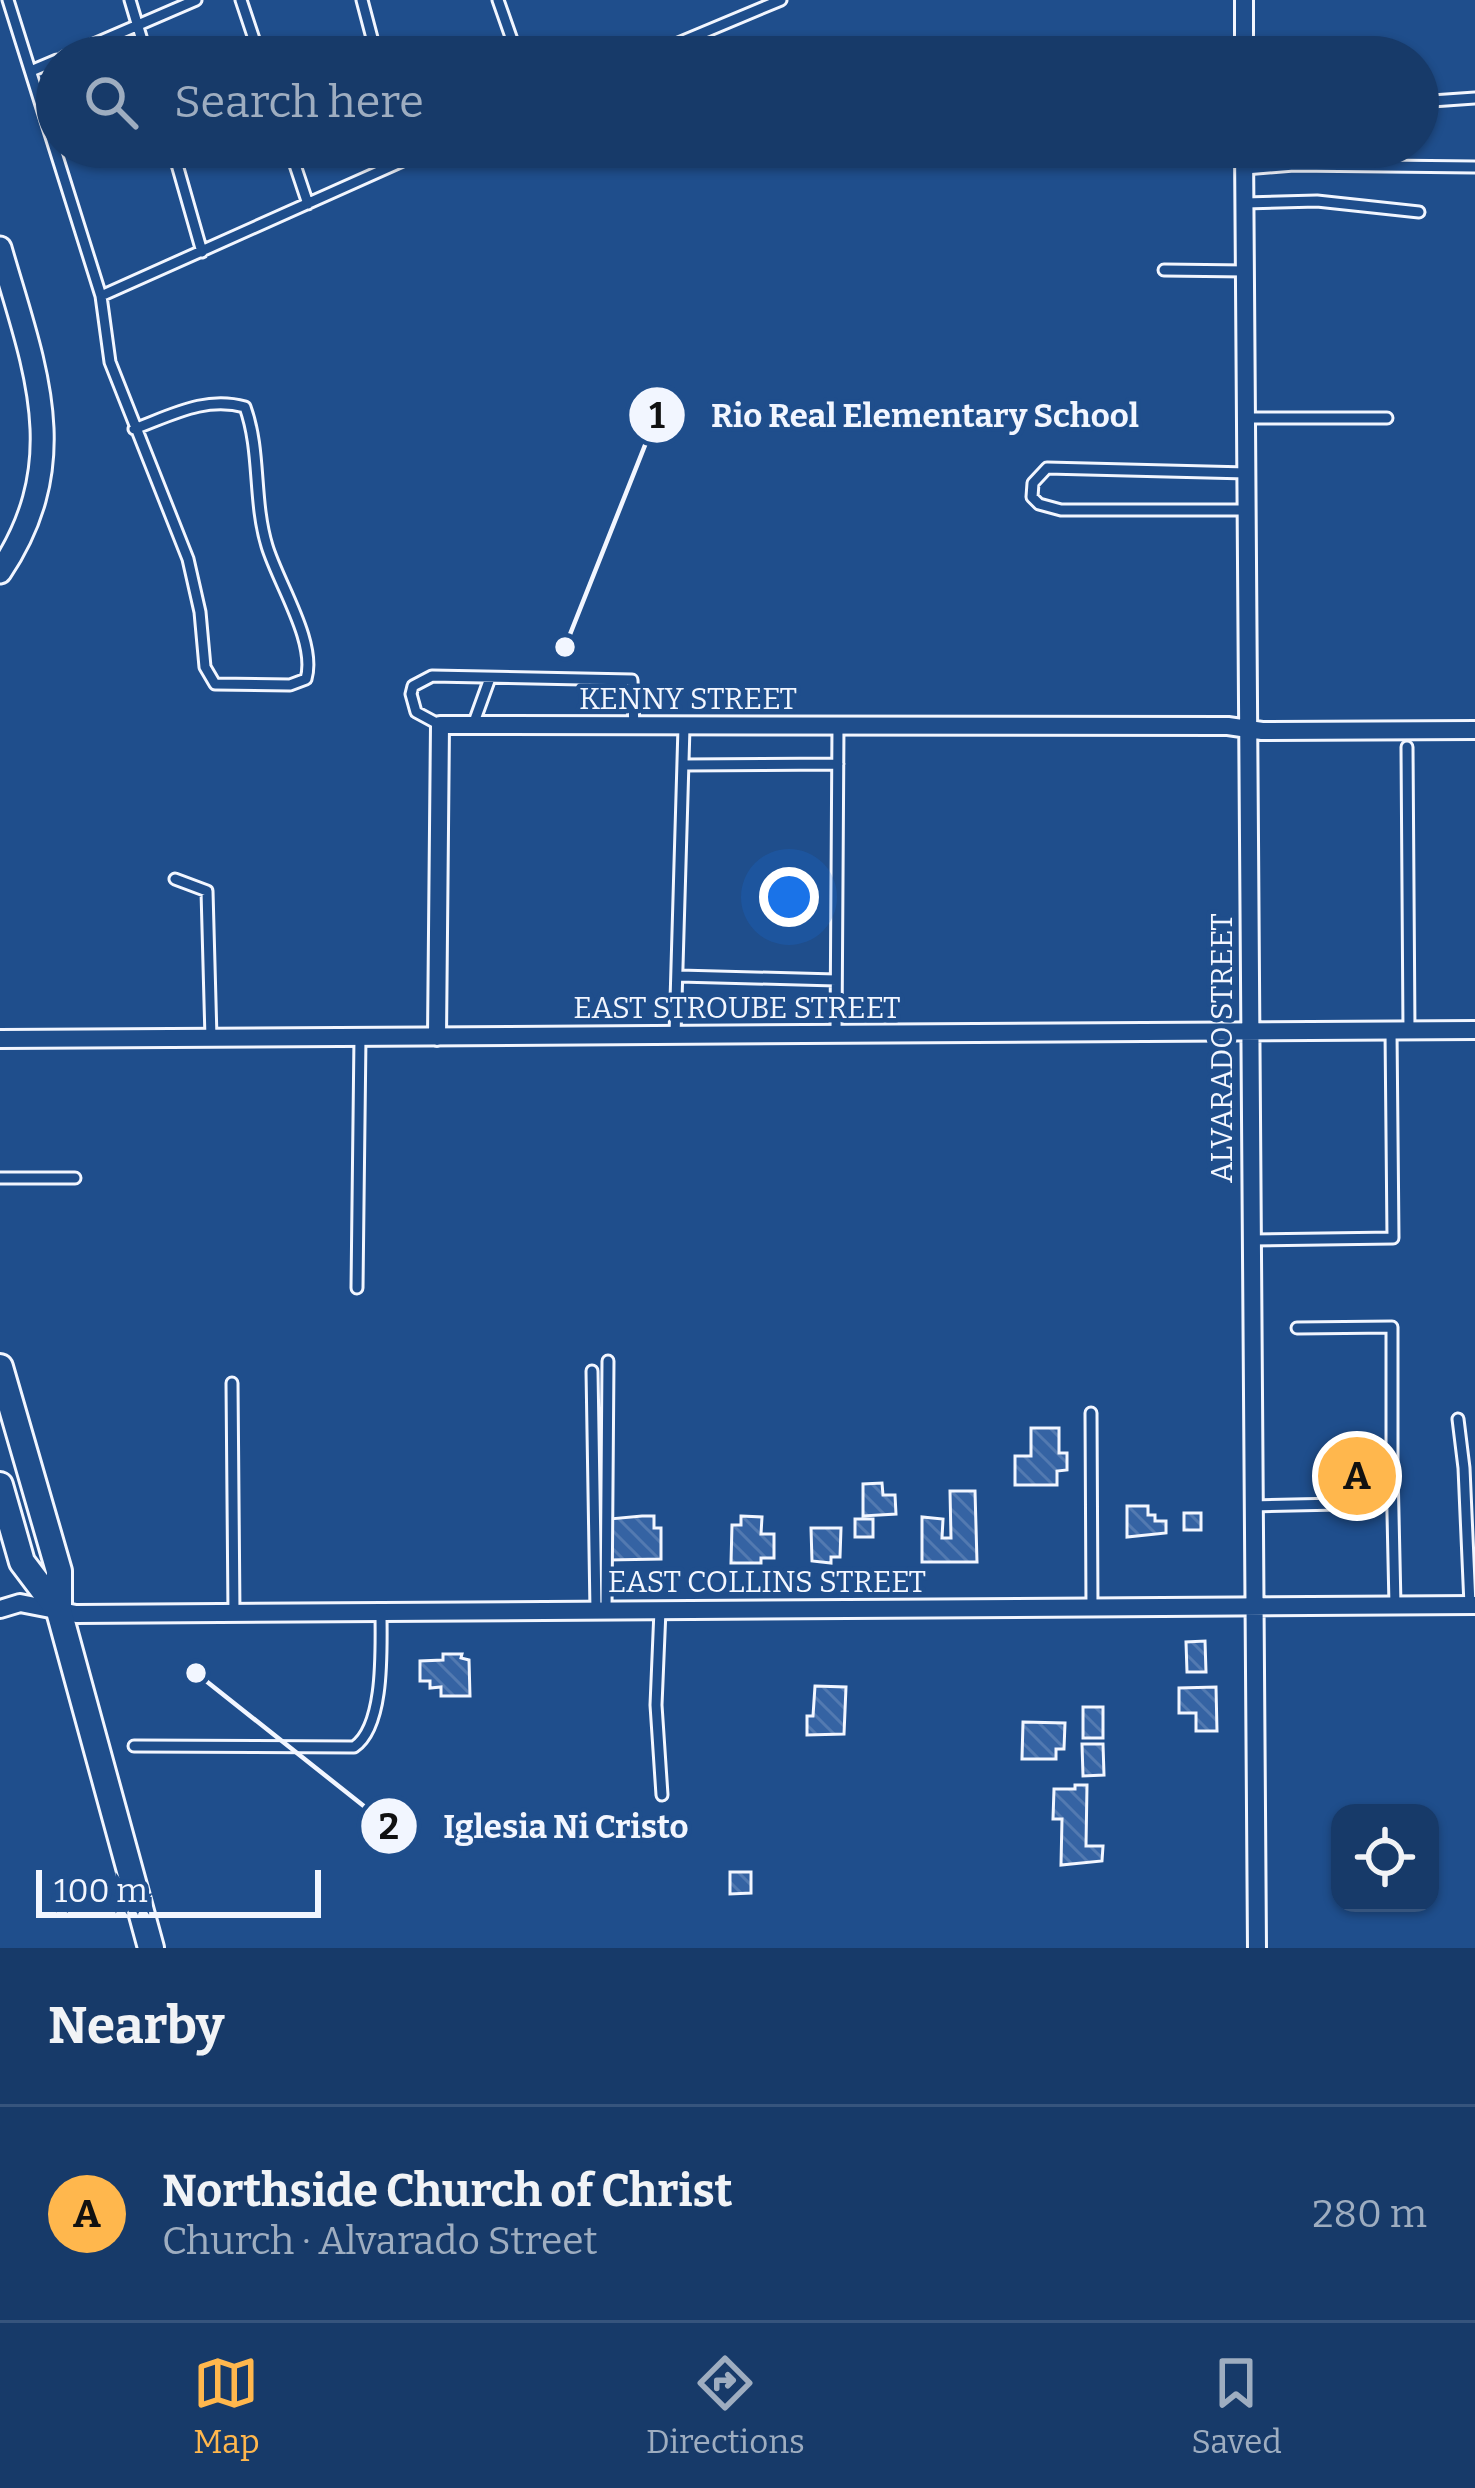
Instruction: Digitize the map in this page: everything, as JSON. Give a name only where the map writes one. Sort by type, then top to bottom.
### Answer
[{"type":"main road","points":[[0,1367],[59,1571],[59,1611],[151,1948]]},
{"type":"main road","points":[[0,1485],[22,1562],[59,1611]]},
{"type":"street","points":[[1244,0],[1244,36]]},
{"type":"street","name":"ALVARADO STREET","points":[[1245,169],[1257,1948]]},
{"type":"street","points":[[0,248],[45,424],[40,485],[30,518],[0,572]]},
{"type":"street","points":[[437,1036],[440,725]]},
{"type":"street","name":"KENNY STREET","points":[[440,725],[1475,730]]},
{"type":"street","name":"EAST STROUBE STREET","points":[[0,1039],[1475,1030]]},
{"type":"street","name":"EAST COLLINS STREET","points":[[0,1610],[20,1603],[59,1611],[234,1612],[1473,1605]]},
{"type":"lane","points":[[8,0],[36,87]]},
{"type":"lane","points":[[130,0],[141,36]]},
{"type":"lane","points":[[112,36],[196,0]]},
{"type":"lane","points":[[241,0],[253,36]]},
{"type":"lane","points":[[362,0],[371,36]]},
{"type":"lane","points":[[498,0],[511,36]]},
{"type":"lane","points":[[695,36],[781,0]]},
{"type":"lane","points":[[31,71],[36,69]]},
{"type":"lane","points":[[1439,101],[1475,98]]},
{"type":"lane","points":[[1439,167],[1475,167]]},
{"type":"lane","points":[[61,168],[100,296],[110,362],[134,429],[188,559],[200,612],[205,667],[215,684],[290,685],[306,679],[310,655],[267,548],[260,518],[252,427],[245,407],[224,401],[199,404],[134,429]]},
{"type":"lane","points":[[178,168],[202,252]]},
{"type":"lane","points":[[296,168],[308,204]]},
{"type":"lane","points":[[100,296],[387,168]]},
{"type":"lane","points":[[1245,169],[1257,168]]},
{"type":"lane","points":[[1245,203],[1317,201],[1419,212]]},
{"type":"lane","points":[[1164,270],[1246,271]]},
{"type":"lane","points":[[1247,418],[1387,418]]},
{"type":"lane","points":[[1247,473],[1047,468],[1033,483],[1032,497],[1061,510],[1247,510]]},
{"type":"lane","points":[[440,725],[416,712],[410,694],[413,686],[432,676],[632,680],[634,727]]},
{"type":"lane","points":[[473,725],[490,678]]},
{"type":"lane","points":[[836,1034],[838,726]]},
{"type":"lane","points":[[675,1035],[684,727]]},
{"type":"lane","points":[[1250,1240],[1394,1238],[1407,747]]},
{"type":"lane","points":[[683,765],[838,764]]},
{"type":"lane","points":[[175,879],[207,891],[211,1038]]},
{"type":"lane","points":[[679,976],[836,980]]},
{"type":"lane","points":[[357,1288],[360,1037]]},
{"type":"lane","points":[[0,1178],[75,1178]]},
{"type":"lane","points":[[1297,1328],[1392,1327],[1395,1606]]},
{"type":"lane","points":[[601,1610],[608,1361]]},
{"type":"lane","points":[[592,1371],[601,1610]]},
{"type":"lane","points":[[232,1383],[234,1612]]},
{"type":"lane","points":[[1090,1413],[1092,1607]]},
{"type":"lane","points":[[1458,1419],[1473,1605]]},
{"type":"lane","points":[[1252,1507],[1340,1504],[1339,1470],[1392,1469]]},
{"type":"lane","points":[[660,1610],[656,1705],[662,1795]]},
{"type":"lane","points":[[134,1746],[354,1747],[368,1735],[374,1716],[380,1612]]},
{"type":"building","points":[[1031,1428],[1059,1428],[1059,1453],[1067,1453],[1067,1470],[1057,1471],[1057,1485],[1015,1485],[1015,1456],[1031,1456]]},
{"type":"building","points":[[882,1483],[883,1495],[895,1495],[896,1514],[863,1516],[863,1484]]},
{"type":"building","points":[[950,1491],[975,1491],[977,1562],[922,1562],[922,1517],[943,1519],[942,1538],[951,1538]]},
{"type":"building","points":[[1127,1506],[1148,1506],[1148,1515],[1155,1515],[1155,1521],[1166,1521],[1166,1533],[1127,1537]]},
{"type":"building","points":[[1184,1513],[1201,1513],[1201,1530],[1184,1530]]},
{"type":"building","points":[[654,1516],[654,1528],[661,1528],[661,1559],[609,1560],[609,1519]]},
{"type":"building","points":[[741,1516],[762,1517],[761,1534],[774,1534],[774,1558],[731,1563],[732,1525],[741,1525]]},
{"type":"building","points":[[855,1519],[873,1519],[873,1537],[855,1537]]},
{"type":"building","points":[[811,1528],[841,1528],[840,1557],[831,1557],[831,1563],[812,1561]]},
{"type":"building","points":[[1205,1641],[1206,1672],[1187,1672],[1186,1642]]},
{"type":"building","points":[[443,1654],[462,1654],[461,1658],[469,1660],[470,1696],[441,1696],[441,1687],[430,1688],[430,1681],[420,1681],[420,1661],[443,1660]]},
{"type":"building","points":[[815,1686],[846,1687],[844,1734],[807,1735]]},
{"type":"building","points":[[1216,1687],[1217,1731],[1196,1731],[1196,1713],[1179,1713],[1179,1688]]},
{"type":"building","points":[[1083,1707],[1103,1707],[1103,1738],[1083,1738]]},
{"type":"building","points":[[1023,1722],[1065,1723],[1064,1749],[1056,1749],[1056,1759],[1022,1759]]},
{"type":"building","points":[[1082,1744],[1103,1744],[1104,1775],[1083,1776]]},
{"type":"building","points":[[1075,1785],[1087,1785],[1086,1846],[1103,1846],[1102,1861],[1061,1865],[1062,1819],[1053,1819],[1054,1789],[1075,1789]]},
{"type":"building","points":[[730,1872],[751,1872],[751,1893],[730,1894]]},
{"type":"place","name":"Rio Real Elementary School","points":[[565,647]]},
{"type":"place","name":"Northside Church of Christ","points":[[1357,1476]]},
{"type":"place","name":"Iglesia Ni Cristo","points":[[196,1673]]}]
